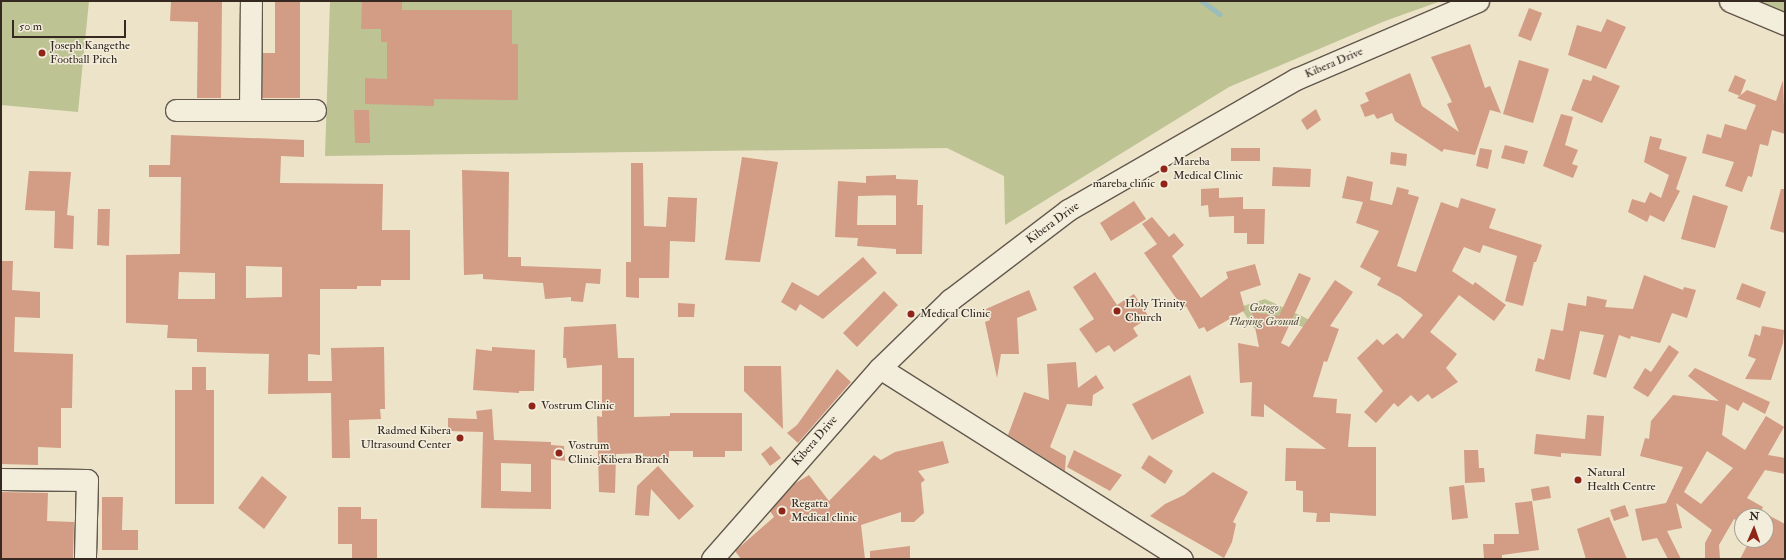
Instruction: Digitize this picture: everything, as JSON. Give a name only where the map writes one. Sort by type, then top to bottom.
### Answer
[{"type":"street","points":[[250,110],[251,1]]},
{"type":"street","name":"Kibera Drive","points":[[712,559],[880,368],[950,300],[1068,210],[1291,81],[1478,1]]},
{"type":"street","points":[[1730,1],[1785,24]]},
{"type":"street","points":[[176,110],[315,110]]},
{"type":"street","points":[[880,368],[1182,559]]},
{"type":"street","points":[[1,479],[86,480],[85,559]]},
{"type":"green space","name":"Joseph Kangethe Football Pitch","points":[[1,1],[89,1],[78,112],[1,105]]},
{"type":"green space","points":[[330,1],[1441,1],[1385,21],[1229,87],[1005,225],[1004,176],[947,148],[325,156]]},
{"type":"green space","points":[[1755,1],[1785,1],[1785,13]]},
{"type":"green space","name":"Gotogo Playing Ground","points":[[1265,299],[1310,320],[1306,328],[1282,320],[1277,331],[1254,328],[1240,307]]},
{"type":"building","points":[[171,1],[222,1],[221,98],[197,98],[198,22],[170,21]]},
{"type":"building","points":[[275,1],[300,1],[300,98],[262,98],[263,53],[275,53]]},
{"type":"building","points":[[362,1],[402,1],[402,10],[512,10],[512,44],[518,44],[518,100],[434,99],[434,106],[365,104],[365,78],[387,79],[387,42],[381,42],[381,29],[361,29]]},
{"type":"building","points":[[1529,8],[1542,13],[1531,41],[1518,36]]},
{"type":"building","points":[[1607,19],[1626,27],[1606,69],[1568,55],[1577,25],[1601,32]]},
{"type":"building","points":[[1470,44],[1485,88],[1490,86],[1501,113],[1490,110],[1475,155],[1444,149],[1442,152],[1395,121],[1392,113],[1377,119],[1374,114],[1365,117],[1360,105],[1369,101],[1365,93],[1410,73],[1422,106],[1459,132],[1447,104],[1452,102],[1431,57]]},
{"type":"building","points":[[1519,60],[1549,69],[1533,123],[1503,114]]},
{"type":"building","points":[[1593,75],[1620,86],[1602,123],[1571,110],[1583,79],[1591,81]]},
{"type":"building","points":[[1735,75],[1746,80],[1740,96],[1728,91]]},
{"type":"building","points":[[1783,80],[1785,134],[1772,130],[1768,146],[1760,144],[1752,177],[1748,176],[1742,192],[1725,186],[1734,162],[1702,153],[1707,134],[1721,138],[1725,124],[1746,130],[1756,105],[1737,98],[1747,90],[1776,101]]},
{"type":"building","points":[[1316,109],[1321,120],[1307,130],[1301,120]]},
{"type":"building","points":[[354,110],[369,110],[370,143],[355,143]]},
{"type":"building","points":[[1561,114],[1573,117],[1565,145],[1578,150],[1572,164],[1578,166],[1573,178],[1543,166]]},
{"type":"building","points":[[171,135],[304,140],[304,157],[281,156],[280,183],[383,184],[382,230],[410,230],[410,280],[381,280],[381,286],[357,286],[357,289],[320,289],[320,355],[308,354],[308,381],[332,381],[331,348],[384,347],[385,409],[380,409],[381,419],[349,420],[350,458],[332,458],[331,393],[268,394],[269,354],[197,352],[197,339],[167,338],[168,325],[126,323],[126,255],[180,254],[181,177],[149,177],[149,165],[170,165]],"holes":[[[246,266],[282,267],[282,297],[246,298]],[[179,272],[215,273],[215,299],[178,299]]]},
{"type":"building","points":[[1650,136],[1662,139],[1659,149],[1687,157],[1676,189],[1680,191],[1664,222],[1650,215],[1647,222],[1628,212],[1632,199],[1645,203],[1650,192],[1661,198],[1669,175],[1644,162]]},
{"type":"building","points":[[1505,145],[1528,151],[1524,164],[1501,158]]},
{"type":"building","points":[[1231,148],[1260,148],[1260,161],[1231,161]]},
{"type":"building","points":[[1480,148],[1492,150],[1488,169],[1476,166]]},
{"type":"building","points":[[1391,152],[1407,154],[1406,166],[1390,164]]},
{"type":"building","points":[[742,157],[778,162],[760,262],[725,260]]},
{"type":"building","points":[[631,163],[643,163],[644,226],[666,227],[668,197],[697,198],[695,242],[670,241],[669,278],[639,278],[639,298],[626,297],[626,262],[631,262]]},
{"type":"building","points":[[1273,167],[1311,169],[1310,187],[1272,186]]},
{"type":"building","points":[[462,170],[509,172],[508,257],[521,257],[521,266],[601,269],[600,284],[586,283],[583,302],[571,301],[571,297],[545,299],[543,283],[483,279],[483,274],[464,275]]},
{"type":"building","points":[[29,171],[71,172],[67,215],[74,216],[73,249],[54,248],[55,211],[25,210]]},
{"type":"building","points":[[896,175],[896,179],[918,180],[917,205],[923,205],[922,254],[896,254],[896,249],[857,246],[858,238],[835,237],[838,181],[866,183],[866,176]],"holes":[[[896,195],[896,225],[857,225],[858,196]]]},
{"type":"building","points":[[1347,176],[1373,182],[1370,200],[1392,205],[1397,187],[1409,190],[1408,194],[1419,197],[1397,266],[1416,272],[1441,202],[1458,208],[1461,198],[1496,209],[1489,228],[1542,245],[1536,262],[1534,262],[1523,306],[1505,301],[1517,256],[1483,245],[1480,253],[1464,247],[1452,271],[1473,285],[1475,282],[1506,305],[1494,321],[1459,295],[1430,332],[1457,354],[1446,368],[1458,382],[1432,399],[1428,394],[1418,402],[1411,395],[1398,407],[1394,403],[1376,423],[1364,412],[1383,391],[1357,358],[1377,339],[1383,345],[1397,333],[1403,339],[1423,315],[1400,297],[1377,285],[1381,278],[1360,267],[1379,231],[1356,223],[1363,202],[1342,198]]},
{"type":"building","points":[[1219,188],[1219,198],[1243,197],[1243,209],[1265,209],[1264,244],[1247,244],[1247,233],[1234,233],[1234,216],[1209,217],[1208,205],[1201,206],[1201,189]]},
{"type":"building","points":[[1781,189],[1785,189],[1785,233],[1770,229]]},
{"type":"building","points":[[1693,195],[1728,206],[1715,248],[1681,239]]},
{"type":"building","points":[[1134,201],[1146,219],[1111,241],[1100,223]]},
{"type":"building","points":[[98,209],[110,209],[109,246],[97,245]]},
{"type":"building","points":[[1152,217],[1169,237],[1174,233],[1184,245],[1172,256],[1201,298],[1228,278],[1226,272],[1255,264],[1261,285],[1240,292],[1245,310],[1207,332],[1204,327],[1199,329],[1186,306],[1183,308],[1144,253],[1157,244],[1142,224]]},
{"type":"building","points":[[863,257],[877,273],[823,319],[800,304],[796,311],[781,302],[792,282],[818,296]]},
{"type":"building","points":[[1,261],[13,261],[12,290],[40,292],[40,318],[15,317],[14,352],[73,354],[72,408],[61,408],[61,448],[38,447],[38,465],[1,464]]},
{"type":"building","name":"Holy Trinity Church","points":[[1095,272],[1117,305],[1134,294],[1149,317],[1133,328],[1138,336],[1114,352],[1109,345],[1096,353],[1079,329],[1094,319],[1073,287]]},
{"type":"building","points":[[1299,273],[1311,278],[1281,343],[1289,347],[1335,280],[1353,292],[1330,326],[1339,329],[1327,362],[1324,361],[1313,397],[1337,399],[1336,413],[1351,414],[1348,447],[1376,447],[1376,516],[1330,513],[1330,522],[1316,522],[1317,513],[1303,512],[1303,491],[1296,490],[1296,481],[1285,481],[1286,448],[1326,449],[1264,404],[1264,417],[1251,416],[1252,382],[1240,383],[1238,343],[1259,347],[1252,312],[1279,316]]},
{"type":"building","points":[[1644,275],[1683,290],[1684,287],[1696,290],[1687,318],[1672,313],[1660,343],[1631,336],[1630,339],[1619,335],[1606,378],[1593,374],[1604,335],[1580,331],[1570,380],[1535,371],[1538,358],[1544,360],[1551,329],[1563,331],[1568,303],[1586,306],[1587,296],[1607,300],[1605,307],[1633,309]]},
{"type":"building","points":[[1742,283],[1766,292],[1760,308],[1736,299]]},
{"type":"building","points":[[1029,290],[1037,310],[1017,318],[1019,354],[1001,354],[997,378],[985,322],[990,320],[986,309]]},
{"type":"building","points":[[884,291],[898,305],[857,347],[843,333]]},
{"type":"building","points":[[678,303],[695,304],[694,317],[678,317]]},
{"type":"building","points":[[616,324],[618,358],[634,358],[634,417],[670,416],[670,413],[742,413],[742,451],[725,451],[725,457],[693,457],[693,451],[669,451],[669,458],[643,459],[643,453],[616,454],[615,493],[599,492],[597,416],[602,417],[602,365],[567,368],[566,358],[563,358],[564,327]]},
{"type":"building","points":[[1762,326],[1784,330],[1783,343],[1771,380],[1745,379],[1756,359],[1748,356],[1755,334],[1760,336]]},
{"type":"building","points":[[1669,345],[1679,352],[1648,397],[1633,388],[1645,368],[1651,372]]},
{"type":"building","points":[[492,347],[535,350],[534,391],[519,391],[519,393],[473,390],[476,349],[492,351]]},
{"type":"building","points":[[1076,362],[1078,388],[1096,375],[1104,388],[1093,395],[1092,406],[1067,404],[1050,447],[1066,456],[1065,471],[1008,435],[1024,392],[1049,400],[1047,364]]},
{"type":"building","points":[[744,366],[781,366],[783,429],[744,391]]},
{"type":"building","points":[[192,367],[206,367],[206,390],[214,390],[214,504],[175,504],[175,390],[192,390]]},
{"type":"building","points":[[1695,368],[1770,402],[1765,414],[1743,402],[1738,411],[1726,404],[1722,435],[1745,450],[1766,416],[1784,427],[1768,455],[1785,458],[1785,474],[1765,470],[1747,498],[1763,508],[1734,508],[1734,519],[1719,545],[1720,559],[1705,559],[1705,543],[1712,530],[1676,503],[1682,528],[1667,531],[1681,559],[1668,559],[1657,538],[1642,541],[1635,509],[1666,503],[1683,467],[1640,456],[1645,438],[1649,439],[1651,421],[1673,395],[1719,401],[1688,376]],"holes":[[[1707,451],[1733,468],[1701,504],[1684,492]]]},
{"type":"building","points":[[837,369],[851,382],[798,443],[787,433],[797,425]]},
{"type":"building","points":[[1190,375],[1204,413],[1152,440],[1132,404]]},
{"type":"building","points":[[492,409],[494,440],[551,442],[551,445],[564,446],[565,461],[551,459],[551,509],[481,508],[483,432],[448,431],[448,418],[477,419],[476,411]],"holes":[[[501,463],[531,464],[531,492],[501,491]]]},
{"type":"building","points":[[1587,415],[1604,416],[1601,456],[1561,453],[1561,457],[1534,454],[1536,434],[1585,439]]},
{"type":"building","points":[[943,441],[949,463],[918,471],[925,480],[921,483],[924,513],[914,522],[901,522],[901,512],[861,525],[865,559],[741,559],[735,551],[774,517],[770,511],[794,484],[809,475],[829,501],[874,455],[881,460],[895,452]]},
{"type":"building","points":[[771,446],[781,458],[770,466],[761,454]]},
{"type":"building","points":[[1074,450],[1122,475],[1110,491],[1067,467]]},
{"type":"building","points":[[1464,450],[1478,450],[1479,468],[1484,468],[1485,482],[1465,483]]},
{"type":"building","points":[[1149,455],[1173,471],[1165,484],[1141,468]]},
{"type":"building","points":[[658,466],[694,506],[679,520],[651,489],[649,516],[635,515],[637,486]]},
{"type":"building","points":[[1213,472],[1248,492],[1233,522],[1236,524],[1232,542],[1224,558],[1150,516],[1165,504],[1184,495]]},
{"type":"building","points":[[262,476],[287,497],[264,529],[238,508]]},
{"type":"building","points":[[1464,485],[1468,518],[1452,520],[1449,487]]},
{"type":"building","points":[[1549,486],[1551,498],[1533,501],[1531,489]]},
{"type":"building","points":[[1,492],[48,493],[47,521],[74,522],[73,559],[1,559]]},
{"type":"building","points":[[102,497],[123,497],[122,530],[138,530],[138,550],[102,550]]},
{"type":"building","points":[[1532,501],[1539,550],[1502,555],[1502,559],[1484,559],[1483,544],[1494,544],[1494,534],[1519,534],[1515,503]]},
{"type":"building","points":[[1625,505],[1629,516],[1614,521],[1610,510]]},
{"type":"building","points":[[338,507],[361,507],[361,519],[377,519],[377,559],[352,559],[352,544],[338,544]]},
{"type":"building","points":[[1609,517],[1627,559],[1586,559],[1577,529]]},
{"type":"building","points":[[1774,518],[1785,524],[1785,559],[1740,559],[1746,548],[1774,548]]},
{"type":"building","points":[[910,546],[910,559],[870,559],[870,551]]},
{"type":"waterway","points":[[1202,1],[1220,14]]},
{"type":"place","name":"Joseph Kangethe Football Pitch","points":[[42,53]]},
{"type":"place","name":"Mareba Medical Clinic","points":[[1164,169]]},
{"type":"place","name":"mareba clinic","points":[[1164,184]]},
{"type":"place","name":"Holy Trinity Church","points":[[1117,311]]},
{"type":"place","name":"Medical Clinic","points":[[911,314]]},
{"type":"place","name":"Vostrum Clinic","points":[[532,406]]},
{"type":"place","name":"Radmed Kibera Ultrasound Center","points":[[460,438]]},
{"type":"place","name":"Vostrum Clinic,Kibera Branch","points":[[559,453]]},
{"type":"place","name":"Natural Health Centre","points":[[1578,480]]},
{"type":"place","name":"Regatta Medical clinic","points":[[782,511]]}]
